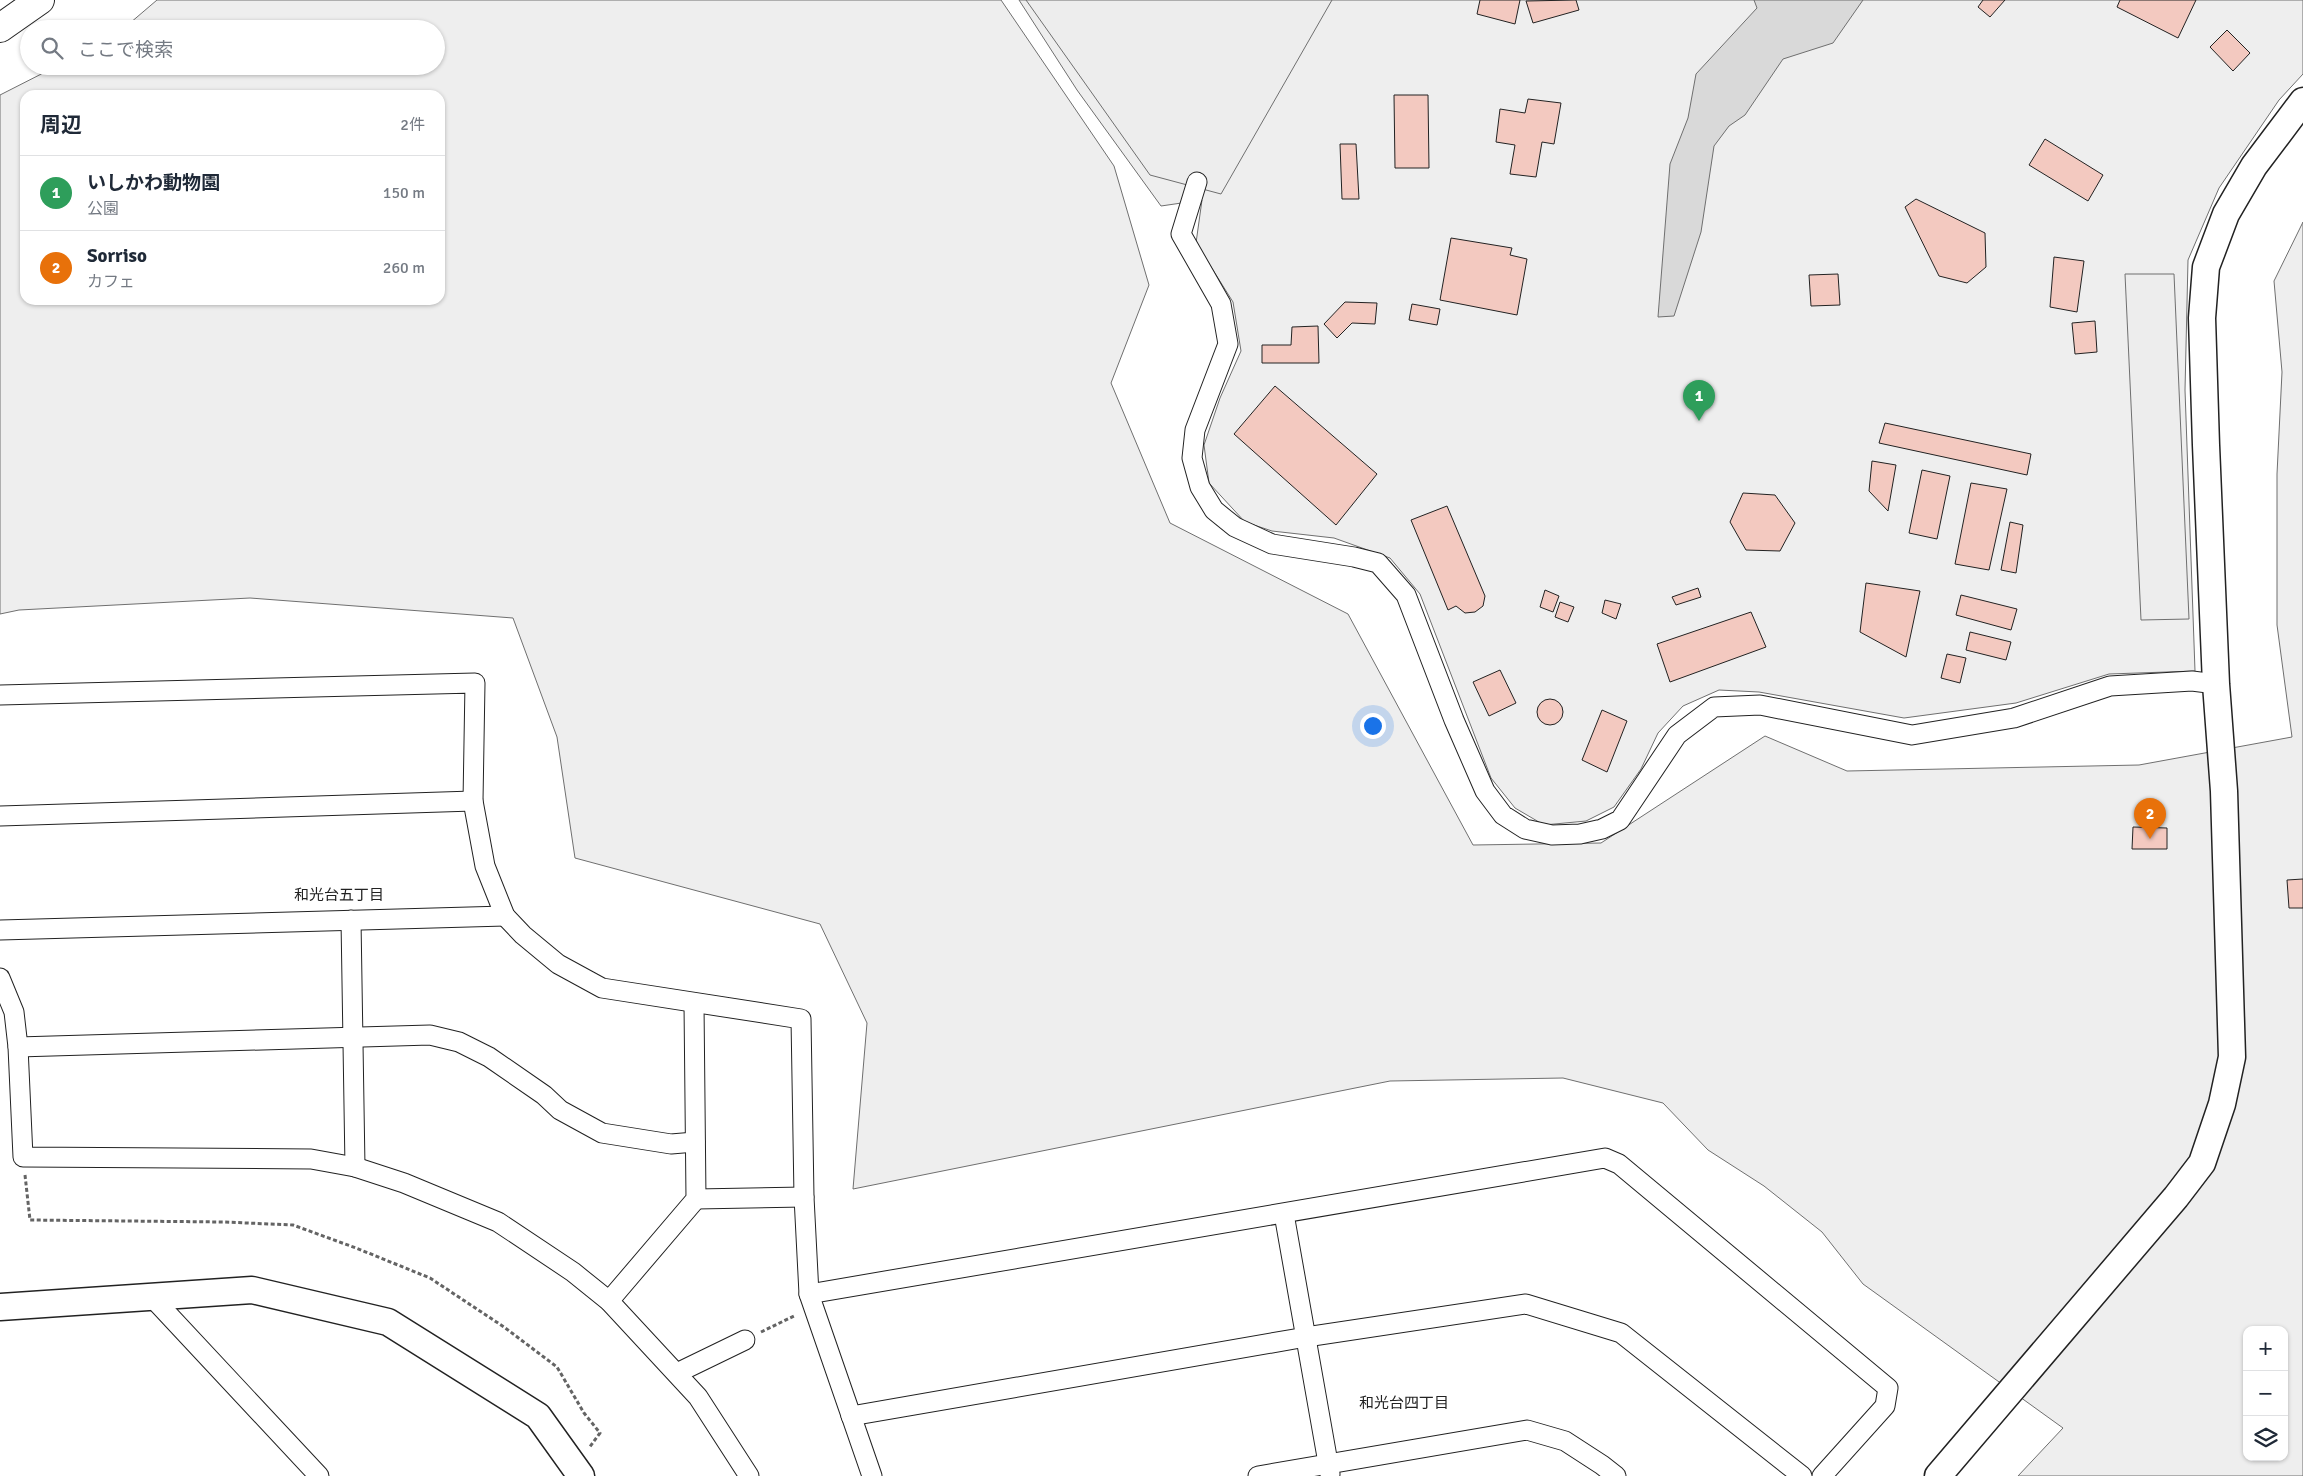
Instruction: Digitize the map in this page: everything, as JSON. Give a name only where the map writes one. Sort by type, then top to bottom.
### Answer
[{"type":"main road","points":[[0,28],[40,0]]},
{"type":"street","points":[[1938,1476],[2176,1197],[2202,1163],[2222,1104],[2232,1057],[2224,791],[2216,684],[2202,318],[2206,267],[2226,214],[2249,174],[2303,102]]},
{"type":"street","points":[[1197,182],[1181,234],[1220,304],[1228,344],[1195,430],[1192,458],[1200,487],[1214,510],[1235,527],[1272,544],[1354,557],[1378,563],[1406,595],[1454,720],[1485,791],[1503,815],[1525,830],[1552,835],[1580,834],[1602,829],[1620,820],[1677,735],[1714,707],[1760,705],[1912,735],[2014,718],[2110,686],[2192,681],[2216,684]]},
{"type":"street","points":[[0,695],[475,683],[473,801],[484,866],[505,916],[523,935],[558,964],[602,988],[801,1020],[804,1197],[811,1301],[872,1476]]},
{"type":"street","points":[[0,816],[473,801]]},
{"type":"street","points":[[0,930],[505,916]]},
{"type":"street","points":[[351,920],[355,1167]]},
{"type":"street","points":[[0,978],[14,1012],[18,1047],[23,1157],[310,1159],[355,1167],[404,1184],[498,1222],[572,1272],[609,1302],[698,1397],[749,1476]]},
{"type":"street","points":[[609,1302],[696,1199],[694,1004]]},
{"type":"street","points":[[18,1047],[430,1035],[459,1042],[490,1057],[544,1095],[560,1110],[602,1133],[671,1144],[695,1142]]},
{"type":"street","points":[[811,1301],[1284,1214],[1606,1158],[1619,1164],[1888,1388],[1885,1406],[1822,1476]]},
{"type":"street","points":[[696,1199],[804,1197]]},
{"type":"street","points":[[1284,1214],[1329,1470]]},
{"type":"street","points":[[0,1307],[150,1295],[252,1290],[388,1322],[538,1416],[578,1472]]},
{"type":"street","points":[[150,1295],[319,1476]]},
{"type":"street","points":[[851,1416],[1306,1337],[1526,1304],[1621,1333],[1802,1476]]},
{"type":"street","points":[[677,1373],[745,1340]]},
{"type":"street","points":[[1258,1476],[1329,1470],[1527,1430],[1565,1441],[1616,1476]]},
{"type":"path","points":[[23,1157],[30,1220],[293,1225],[430,1278],[504,1327],[557,1367],[584,1413],[600,1433],[578,1472]]},
{"type":"path","points":[[745,1340],[811,1301]]},
{"type":"shaded area","points":[[157,0],[1001,0],[1114,166],[1149,285],[1111,383],[1170,523],[1348,614],[1473,845],[1601,843],[1765,736],[1847,771],[2139,765],[2292,737],[2277,625],[2277,474],[2282,372],[2274,281],[2303,222],[2303,1476],[2018,1476],[2063,1428],[1863,1284],[1822,1232],[1764,1186],[1708,1150],[1663,1103],[1563,1078],[1390,1081],[853,1189],[867,1023],[820,924],[575,858],[557,737],[513,618],[250,598],[19,610],[0,614],[0,95],[39,75],[445,75],[445,20],[134,20]]},
{"type":"shaded area","points":[[1019,0],[2303,0],[2303,74],[2279,100],[2219,188],[2188,260],[2185,390],[2195,671],[2109,674],[2016,703],[1904,718],[1759,692],[1719,690],[1683,706],[1658,733],[1641,769],[1614,807],[1586,821],[1544,825],[1515,808],[1491,778],[1420,594],[1390,558],[1334,538],[1272,531],[1245,522],[1209,483],[1204,445],[1220,398],[1241,351],[1233,302],[1196,243],[1202,200],[1161,206],[1077,90]]},
{"type":"shaded area","points":[[1026,0],[1332,0],[1221,194],[1150,175]]},
{"type":"shaded area","points":[[1754,0],[1863,0],[1833,43],[1783,59],[1745,115],[1729,126],[1714,146],[1701,232],[1674,316],[1658,317],[1670,164],[1688,118],[1696,74],[1757,8]]},
{"type":"shaded area","points":[[2125,274],[2174,274],[2189,619],[2141,620]]},
{"type":"building","points":[[1480,0],[1520,0],[1515,24],[1477,14]]},
{"type":"building","points":[[1576,0],[1579,10],[1533,23],[1526,1]]},
{"type":"building","points":[[1983,0],[2005,0],[1990,17],[1978,7]]},
{"type":"building","points":[[2120,0],[2196,0],[2178,38],[2117,7]]},
{"type":"building","points":[[2227,30],[2250,53],[2233,71],[2210,47]]},
{"type":"building","points":[[1394,95],[1428,95],[1429,168],[1395,168]]},
{"type":"building","points":[[1528,99],[1561,103],[1554,144],[1542,142],[1536,177],[1510,174],[1515,145],[1496,142],[1500,109],[1525,113]]},
{"type":"building","points":[[2045,139],[2103,175],[2088,201],[2029,165]]},
{"type":"building","points":[[1340,144],[1356,144],[1359,199],[1342,199]]},
{"type":"building","points":[[1916,199],[1985,233],[1986,267],[1967,283],[1939,276],[1905,207]]},
{"type":"building","points":[[1451,238],[1512,248],[1510,255],[1527,259],[1517,315],[1440,300]]},
{"type":"building","points":[[2054,257],[2084,261],[2077,312],[2050,307]]},
{"type":"building","points":[[1838,274],[1840,305],[1811,306],[1809,275]]},
{"type":"building","points":[[1345,302],[1377,303],[1375,324],[1352,323],[1337,338],[1324,324]]},
{"type":"building","points":[[1412,304],[1440,309],[1437,325],[1409,320]]},
{"type":"building","points":[[2095,321],[2097,352],[2075,354],[2072,323]]},
{"type":"building","points":[[1318,326],[1319,363],[1262,363],[1262,345],[1291,345],[1292,327]]},
{"type":"building","points":[[1275,386],[1377,474],[1336,525],[1234,434]]},
{"type":"building","points":[[1885,423],[2031,454],[2027,475],[1879,443]]},
{"type":"building","points":[[1872,461],[1896,465],[1888,511],[1869,491]]},
{"type":"building","points":[[1922,470],[1950,476],[1937,539],[1909,533]]},
{"type":"building","points":[[1971,483],[2007,489],[1989,570],[1955,564]]},
{"type":"building","points":[[1743,493],[1775,495],[1795,523],[1780,551],[1746,550],[1730,522]]},
{"type":"building","points":[[1447,506],[1485,596],[1483,606],[1475,612],[1465,613],[1456,606],[1448,610],[1411,520]]},
{"type":"building","points":[[2010,522],[2023,525],[2016,573],[2001,570]]},
{"type":"building","points":[[1866,583],[1920,591],[1906,657],[1860,632]]},
{"type":"building","points":[[1698,588],[1701,597],[1676,605],[1672,597]]},
{"type":"building","points":[[1545,590],[1559,596],[1553,612],[1540,607]]},
{"type":"building","points":[[1961,595],[2017,609],[2011,630],[1956,615]]},
{"type":"building","points":[[1605,600],[1621,604],[1616,619],[1602,613]]},
{"type":"building","points":[[1560,602],[1574,607],[1568,622],[1555,617]]},
{"type":"building","points":[[1751,612],[1766,647],[1670,682],[1657,644]]},
{"type":"building","points":[[1970,632],[2011,642],[2006,660],[1966,650]]},
{"type":"building","points":[[1947,654],[1966,658],[1960,683],[1941,678]]},
{"type":"building","points":[[1500,670],[1516,703],[1489,716],[1473,682]]},
{"type":"building","points":[[1550,699],[1559,703],[1563,712],[1559,721],[1550,725],[1541,721],[1537,712],[1541,703]]},
{"type":"building","points":[[1602,710],[1627,721],[1607,772],[1582,760]]},
{"type":"building","points":[[2133,827],[2167,828],[2167,849],[2132,849]]},
{"type":"building","points":[[2303,879],[2303,908],[2289,908],[2287,880]]},
{"type":"place","name":"いしかわ動物園","points":[[1699,421]]},
{"type":"place","name":"Sorriso","points":[[2150,839]]},
{"type":"district","name":"和光台五丁目","points":[[339,895]]},
{"type":"district","name":"和光台四丁目","points":[[1404,1403]]}]
